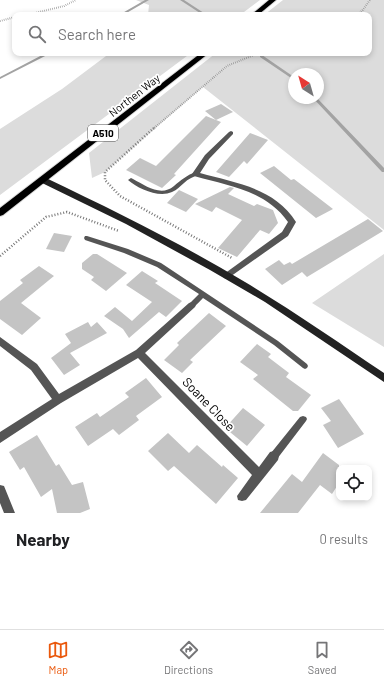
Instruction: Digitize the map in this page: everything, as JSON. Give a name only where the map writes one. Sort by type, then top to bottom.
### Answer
[{"type":"main road","points":[[258,12],[273,0]]},
{"type":"main road","name":"Northen Way","points":[[0,213],[201,56]]},
{"type":"street","points":[[228,276],[285,234],[292,222],[286,212],[273,200],[252,190],[196,174],[207,157],[231,133]]},
{"type":"street","points":[[43,180],[140,228],[228,276],[384,378]]},
{"type":"street","points":[[0,438],[58,400],[139,353],[192,305]]},
{"type":"street","points":[[0,341],[34,367],[58,400]]},
{"type":"street","name":"Soane Close","points":[[139,353],[259,475]]},
{"type":"street","points":[[242,496],[274,456]]},
{"type":"street","points":[[0,490],[10,513]]},
{"type":"lane","points":[[131,180],[155,191],[163,192],[170,191],[184,179],[196,174]]},
{"type":"lane","points":[[87,238],[126,251],[159,265],[276,343],[305,366]]},
{"type":"lane","points":[[192,305],[203,294]]},
{"type":"lane","points":[[274,456],[303,419]]},
{"type":"path","points":[[39,12],[64,6],[76,0]]},
{"type":"path","points":[[360,12],[370,0]]},
{"type":"path","points":[[0,21],[12,18]]},
{"type":"path","points":[[244,264],[177,230],[120,196],[105,180],[105,172],[134,145],[227,66],[252,56]]},
{"type":"path","points":[[0,256],[46,217],[67,212],[132,236],[140,228]]},
{"type":"shaded area","points":[[136,0],[260,0],[244,12],[148,12],[149,5]]},
{"type":"shaded area","points":[[283,0],[384,0],[384,230],[203,87],[105,172],[92,178],[89,153],[212,56],[372,56],[372,12],[268,12]]},
{"type":"shaded area","points":[[106,56],[187,56],[0,195],[0,129],[62,89]]},
{"type":"shaded area","points":[[384,254],[384,347],[312,303]]},
{"type":"building","points":[[221,104],[233,112],[216,120],[205,111]]},
{"type":"building","points":[[206,116],[221,122],[174,174],[176,175],[162,188],[126,170],[140,158],[156,166]]},
{"type":"building","points":[[250,133],[268,140],[247,164],[244,161],[229,177],[216,172]]},
{"type":"building","points":[[274,166],[291,180],[294,179],[333,209],[316,218],[260,173]]},
{"type":"building","points":[[230,187],[234,188],[228,194],[254,206],[257,204],[273,210],[278,223],[269,234],[260,230],[237,257],[218,248],[242,220],[216,207],[212,212],[195,204]]},
{"type":"building","points":[[179,190],[198,199],[186,212],[167,203]]},
{"type":"building","points":[[368,219],[383,231],[307,277],[302,272],[282,285],[265,269],[279,260],[284,265],[290,262],[292,264]]},
{"type":"building","points":[[54,233],[72,236],[64,252],[46,249]]},
{"type":"building","points":[[93,254],[97,254],[127,273],[106,291],[91,280],[94,277],[82,269],[82,263]]},
{"type":"building","points":[[39,266],[54,276],[21,303],[41,318],[22,335],[0,319],[0,301],[23,283],[20,280]]},
{"type":"building","points":[[142,271],[158,281],[155,283],[182,301],[166,317],[159,312],[129,338],[123,329],[104,316],[115,307],[132,321],[152,302],[126,285]]},
{"type":"building","points":[[209,313],[226,326],[190,360],[193,362],[182,373],[164,360],[179,345],[177,343]]},
{"type":"building","points":[[88,322],[91,327],[97,322],[107,333],[70,353],[80,365],[64,375],[51,358],[71,343],[65,334]]},
{"type":"building","points":[[257,344],[271,354],[268,357],[289,373],[286,377],[311,395],[298,411],[293,411],[253,379],[258,375],[240,362]]},
{"type":"building","points":[[146,378],[162,397],[136,416],[139,420],[119,435],[113,429],[88,446],[75,427],[97,413],[100,417],[129,397],[125,393]]},
{"type":"building","points":[[339,399],[364,434],[338,448],[323,425],[331,421],[321,408]]},
{"type":"building","points":[[243,408],[265,425],[247,446],[225,428]]},
{"type":"building","points":[[168,433],[189,453],[197,445],[222,467],[223,465],[238,478],[216,504],[174,466],[168,471],[148,451]]},
{"type":"building","points":[[37,435],[56,466],[59,464],[72,485],[83,482],[90,509],[80,513],[57,513],[52,489],[41,497],[24,467],[20,470],[9,452]]},
{"type":"building","points":[[323,453],[339,465],[336,465],[336,488],[332,494],[320,485],[298,513],[260,513],[292,474],[302,482]]},
{"type":"waterway","points":[[126,12],[147,0]]},
{"type":"waterway","points":[[182,0],[200,12]]},
{"type":"waterway","points":[[0,78],[43,56]]},
{"type":"waterway","points":[[261,56],[288,75]]},
{"type":"waterway","points":[[321,104],[384,171]]}]
